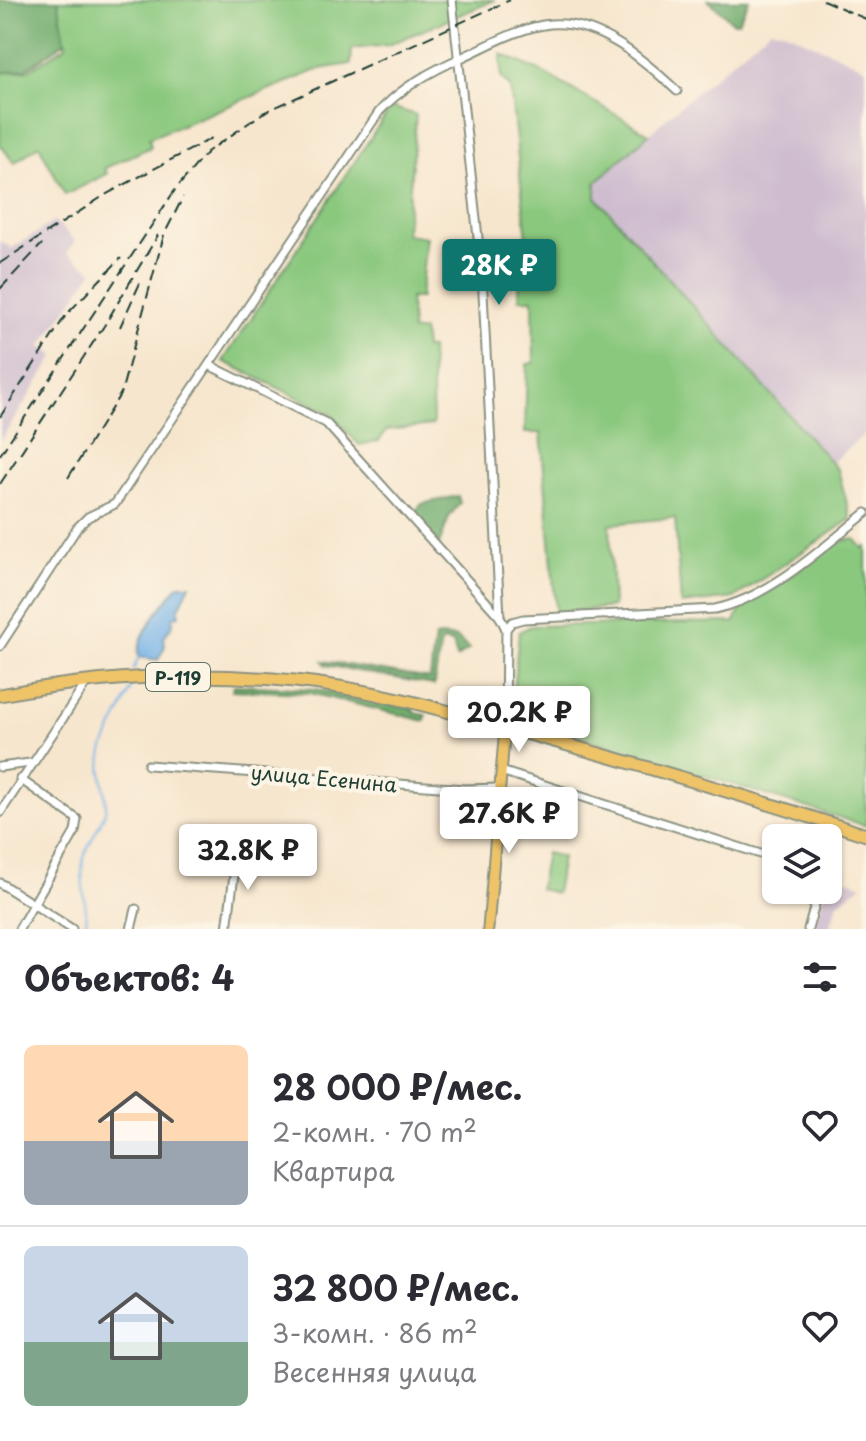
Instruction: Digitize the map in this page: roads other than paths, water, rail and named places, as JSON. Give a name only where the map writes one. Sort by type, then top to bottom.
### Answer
[{"type":"highway","name":"Р-119","points":[[0,695],[89,679],[143,676],[296,681],[421,705],[505,727],[866,835]]},
{"type":"main road","points":[[488,929],[505,727]]},
{"type":"street","points":[[452,0],[482,274],[500,617]]},
{"type":"street","points":[[0,646],[77,528],[88,517],[115,504],[379,112],[396,93],[459,58],[511,35],[551,24],[585,28],[617,43],[677,91]]},
{"type":"street","points":[[209,365],[326,423],[500,617],[506,629],[505,727]]},
{"type":"street","points":[[506,629],[512,622],[523,619],[734,605],[786,573],[866,513]]},
{"type":"street","points":[[0,813],[30,763],[89,679]]},
{"type":"street","points":[[0,767],[30,763]]},
{"type":"street","name":"улица Есенина","points":[[148,765],[465,789],[499,788]]},
{"type":"street","points":[[501,771],[762,855]]},
{"type":"street","points":[[19,929],[75,832],[77,819],[20,779]]},
{"type":"street","points":[[227,929],[237,852]]},
{"type":"street","points":[[0,883],[72,929]]},
{"type":"street","points":[[808,929],[815,904]]},
{"type":"street","points":[[131,929],[136,909]]},
{"type":"water","points":[[179,585],[190,585],[178,610],[179,616],[173,617],[173,624],[164,637],[165,646],[158,660],[139,657],[146,630]]},
{"type":"waterway","points":[[133,670],[139,657]]},
{"type":"waterway","points":[[86,929],[82,871],[85,855],[105,812],[101,766],[103,751],[132,684]]},
{"type":"railway","points":[[0,455],[175,190],[207,152],[263,113],[510,0]]},
{"type":"railway","points":[[823,0],[866,19]]},
{"type":"railway","points":[[0,263],[105,195],[212,138]]},
{"type":"railway","points":[[68,478],[121,393],[164,235],[183,197]]},
{"type":"railway","points":[[0,484],[104,326],[158,235]]},
{"type":"railway","points":[[0,289],[42,244]]},
{"type":"railway","points":[[0,417],[66,315],[121,258]]},
{"type":"railway","points":[[120,327],[140,283]]}]
